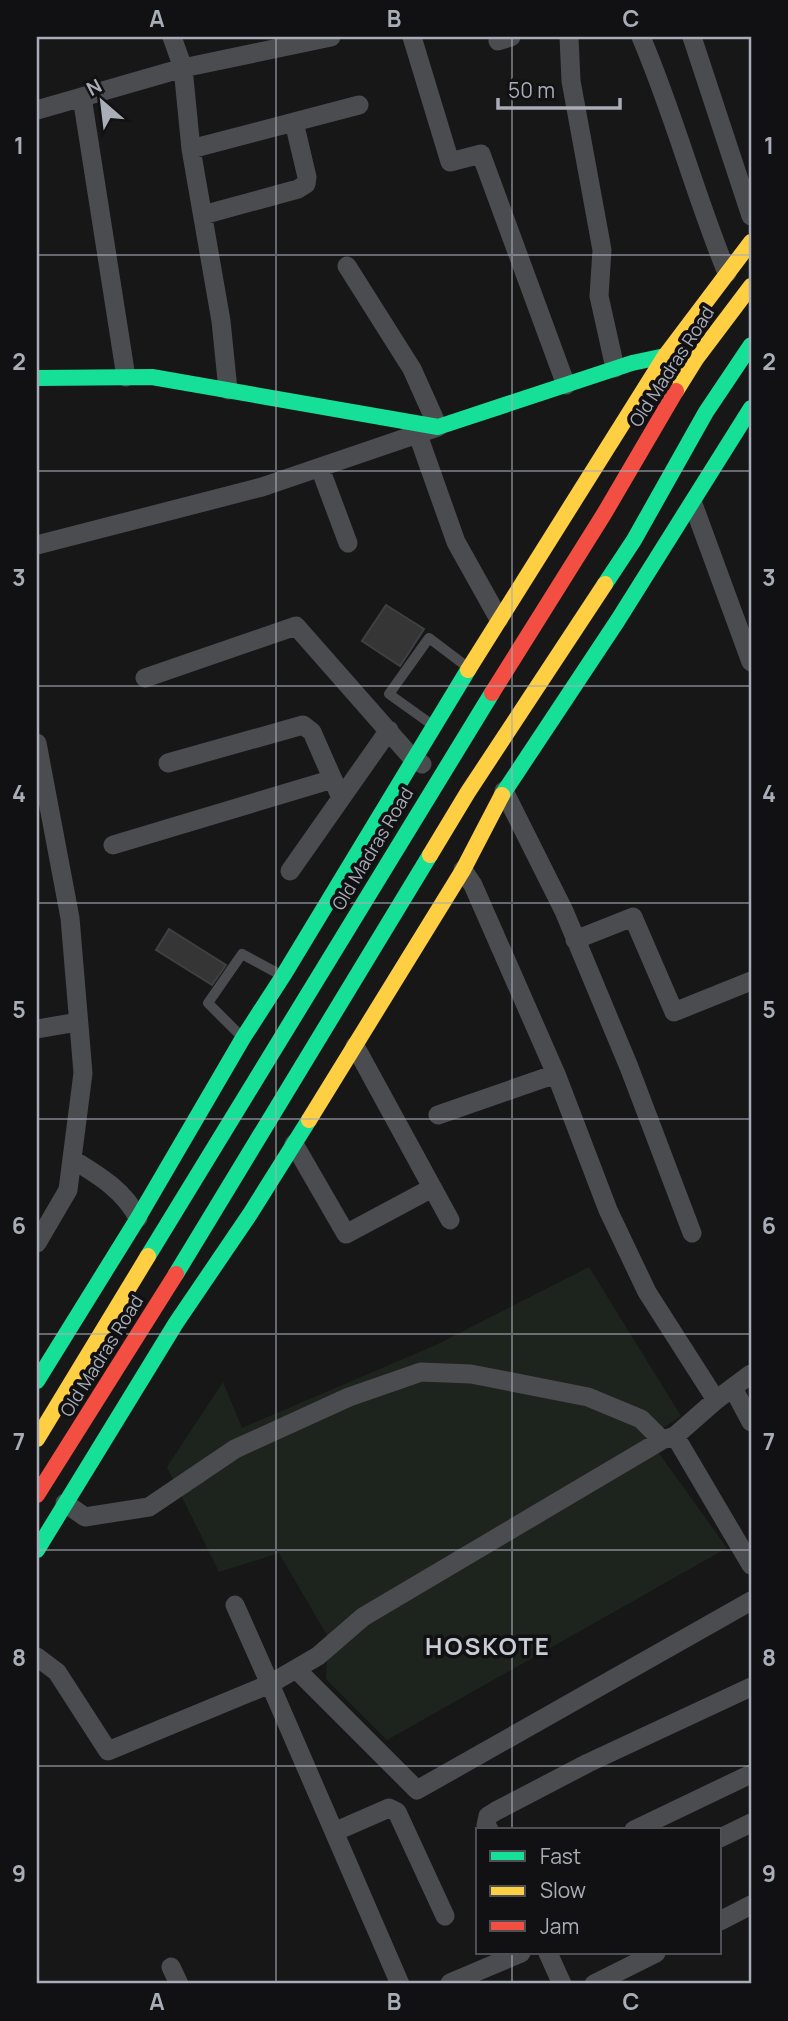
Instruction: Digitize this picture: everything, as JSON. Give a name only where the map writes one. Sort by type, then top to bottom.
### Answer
[{"type":"main road","points":[[37,1381],[499,619],[665,355],[751,242]]},
{"type":"main road","name":"Old Madras Road","points":[[37,1439],[440,776],[604,514],[696,359],[751,286]]},
{"type":"main road","name":"Old Madras Road","points":[[39,1491],[154,1310],[468,792],[634,540],[706,412],[737,374],[751,345]]},
{"type":"main road","points":[[37,378],[152,377],[438,427],[665,355],[696,359]]},
{"type":"main road","points":[[37,1550],[176,1323],[250,1214],[355,1046],[463,870],[504,791],[692,504],[751,408]]},
{"type":"main road","points":[[154,1310],[176,1323]]},
{"type":"street","points":[[172,37],[183,68],[191,149],[221,321],[228,390]]},
{"type":"street","points":[[37,110],[183,68],[331,37]]},
{"type":"street","points":[[412,37],[450,162],[481,154],[566,385]]},
{"type":"street","points":[[569,37],[570,81],[603,250],[599,296],[615,369]]},
{"type":"street","points":[[641,37],[727,273]]},
{"type":"street","points":[[692,37],[751,216]]},
{"type":"street","points":[[82,97],[126,377]]},
{"type":"street","points":[[191,149],[359,105]]},
{"type":"street","points":[[203,215],[299,189],[306,184],[307,177],[294,122]]},
{"type":"street","points":[[37,545],[262,487],[438,427],[412,369],[346,266]]},
{"type":"street","points":[[418,435],[456,542],[499,619]]},
{"type":"street","points":[[320,468],[348,543]]},
{"type":"street","points":[[692,504],[751,662]]},
{"type":"street","points":[[145,678],[296,626],[413,759],[440,776]]},
{"type":"street","points":[[167,763],[303,725],[312,733],[341,798]]},
{"type":"street","points":[[290,871],[389,730]]},
{"type":"street","points":[[37,743],[43,813],[70,918],[83,1073],[68,1190],[37,1243]]},
{"type":"street","points":[[113,845],[332,779]]},
{"type":"street","points":[[504,791],[564,911],[629,1067],[692,1233]]},
{"type":"street","points":[[463,870],[474,885],[556,1074],[608,1210],[647,1292],[716,1400]]},
{"type":"street","points":[[575,940],[632,917],[674,1012],[751,981]]},
{"type":"street","points":[[37,1029],[78,1022]]},
{"type":"street","points":[[355,1046],[450,1220]]},
{"type":"street","points":[[438,1115],[556,1074]]},
{"type":"street","points":[[294,1144],[346,1234],[432,1188]]},
{"type":"street","points":[[72,1159],[108,1182],[126,1198],[138,1218]]},
{"type":"street","points":[[65,1503],[85,1517],[149,1507],[235,1449],[349,1397],[421,1372],[471,1374],[588,1397],[641,1419],[669,1438],[751,1564]]},
{"type":"street","points":[[37,1657],[57,1672],[108,1751],[270,1684],[296,1669],[318,1656],[363,1617],[669,1438],[751,1374]]},
{"type":"street","points":[[733,1388],[751,1422]]},
{"type":"street","points":[[296,1669],[417,1790],[751,1601]]},
{"type":"street","points":[[235,1605],[400,1984]]},
{"type":"street","points":[[488,1828],[488,1816],[496,1811],[588,1763],[751,1686]]},
{"type":"street","points":[[638,1828],[751,1774]]},
{"type":"street","points":[[334,1832],[389,1808],[397,1812],[445,1916]]},
{"type":"street","points":[[722,1837],[751,1823]]},
{"type":"street","points":[[722,1920],[751,1905]]},
{"type":"street","points":[[450,1983],[520,1954]]},
{"type":"street","points":[[548,1954],[562,1984]]},
{"type":"street","points":[[594,1984],[654,1954]]},
{"type":"lane","points":[[434,727],[389,694],[429,638],[470,668]]},
{"type":"lane","points":[[243,1038],[208,1003],[242,954],[283,976]]},
{"type":"shaded area","points":[[589,1267],[681,1416],[648,1438],[727,1548],[387,1740],[326,1679],[328,1637],[279,1553],[219,1572],[167,1467],[223,1382],[242,1428],[436,1345]]},
{"type":"building","points":[[386,605],[424,629],[400,666],[362,641]]},
{"type":"building","points":[[169,929],[226,965],[212,985],[156,950]]},
{"type":"traffic: fast","points":[[605,584],[634,540],[706,412],[751,345]]},
{"type":"traffic: fast","points":[[37,378],[152,377],[438,427],[632,363],[665,356],[676,357]]},
{"type":"traffic: fast","points":[[502,795],[618,620],[751,408]]},
{"type":"traffic: fast","points":[[37,1381],[468,670]]},
{"type":"traffic: fast","points":[[148,1256],[492,693]]},
{"type":"traffic: fast","points":[[176,1274],[430,855]]},
{"type":"traffic: fast","points":[[37,1550],[176,1323],[250,1214],[309,1120]]},
{"type":"traffic: slow","points":[[468,670],[665,356],[751,242]]},
{"type":"traffic: slow","points":[[676,391],[696,359],[751,286]]},
{"type":"traffic: slow","points":[[430,855],[468,792],[605,584]]},
{"type":"traffic: slow","points":[[309,1120],[463,870],[502,795]]},
{"type":"traffic: slow","points":[[37,1439],[148,1256]]},
{"type":"traffic: jam","points":[[492,693],[604,514],[676,391]]},
{"type":"traffic: jam","points":[[37,1495],[176,1274]]},
{"type":"district","name":"HOSKOTE","points":[[488,1647]]}]
